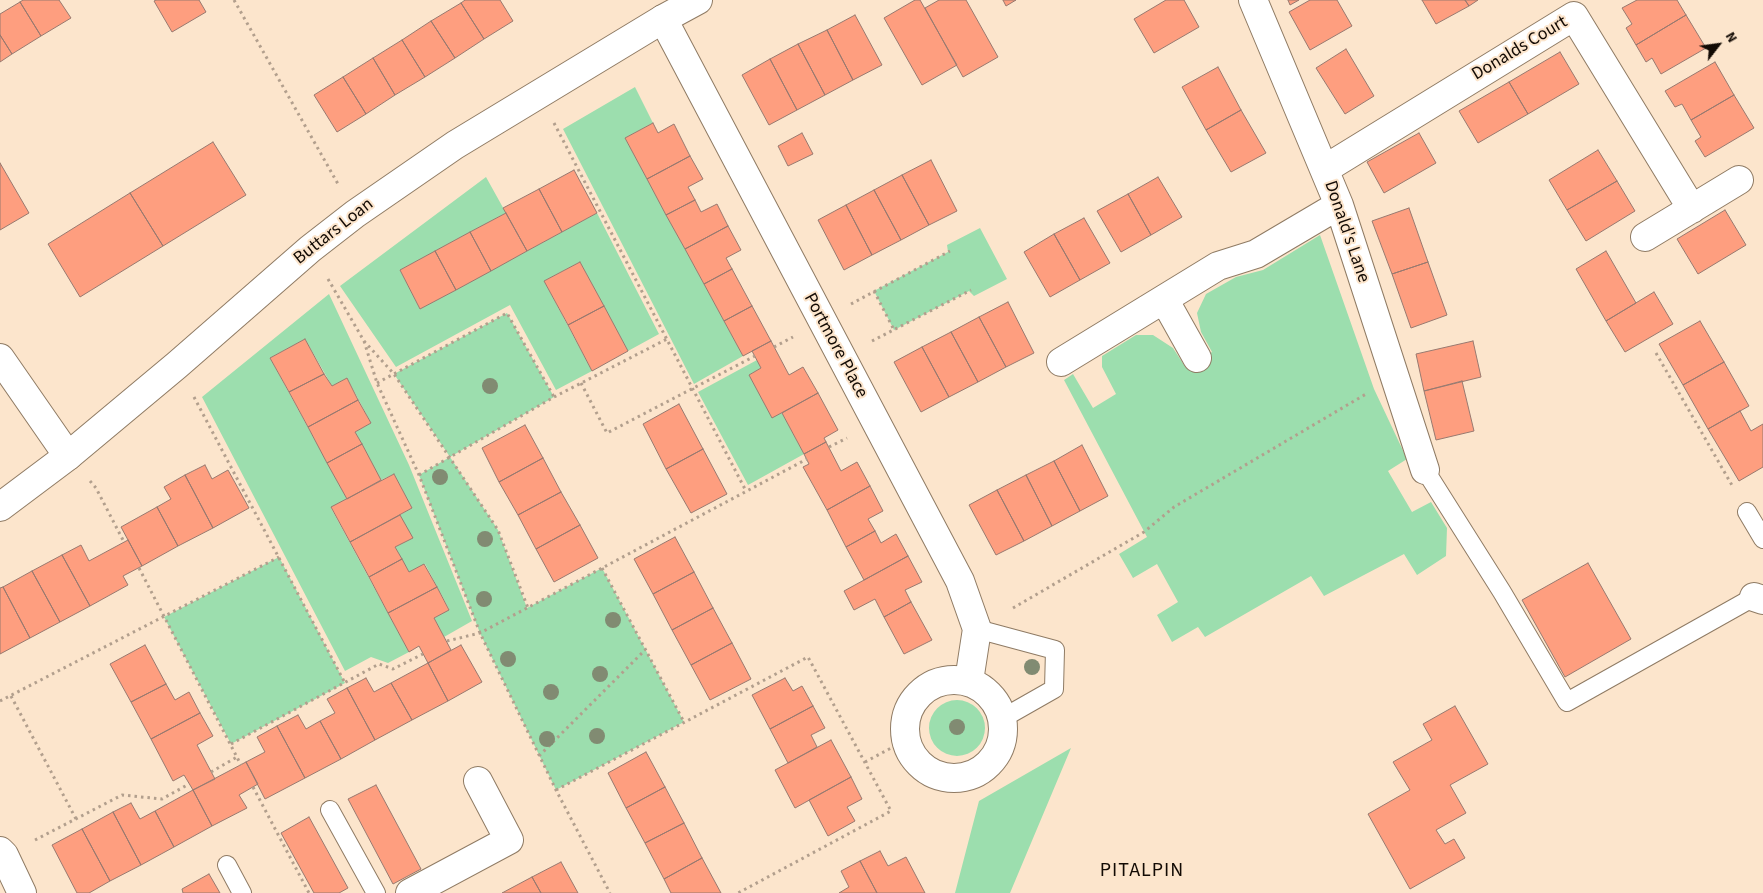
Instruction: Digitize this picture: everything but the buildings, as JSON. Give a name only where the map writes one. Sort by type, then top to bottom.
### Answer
[{"type":"street","name":"Buttars Loan","points":[[0,507],[68,456],[177,365],[310,249],[355,214],[455,145],[663,19],[698,0]]},
{"type":"street","name":"Donald's Lane","points":[[1253,0],[1339,205],[1424,470]]},
{"type":"street","name":"Donalds Court","points":[[1324,168],[1574,16],[1692,208]]},
{"type":"street","name":"Portmore Place","points":[[663,19],[960,582],[977,629],[969,681]]},
{"type":"street","points":[[1645,237],[1740,180]]},
{"type":"street","points":[[1061,362],[1218,266],[1256,254],[1339,205]]},
{"type":"street","points":[[1164,300],[1197,358]]},
{"type":"street","points":[[0,358],[68,456]]},
{"type":"street","points":[[943,680],[969,681],[991,694],[1003,718],[1002,744],[988,765],[966,777],[940,776],[918,762],[906,740],[906,714],[921,692],[943,680]]},
{"type":"street","points":[[410,893],[509,840],[478,780]]},
{"type":"street","points":[[2,853],[22,893]]},
{"type":"lane","points":[[1424,470],[1502,592],[1567,702],[1758,599]]},
{"type":"lane","points":[[1747,512],[1763,539]]},
{"type":"lane","points":[[977,629],[1055,650],[1054,689],[1003,718]]},
{"type":"lane","points":[[330,810],[376,893]]},
{"type":"lane","points":[[227,864],[242,893]]},
{"type":"path","points":[[234,0],[355,214]]},
{"type":"path","points":[[539,94],[746,491]]},
{"type":"path","points":[[310,249],[364,341],[394,374],[498,530],[528,608]]},
{"type":"path","points":[[822,321],[950,251]]},
{"type":"path","points":[[842,357],[971,290]]},
{"type":"path","points":[[874,291],[894,330]]},
{"type":"path","points":[[377,383],[507,313],[554,397]]},
{"type":"path","points":[[419,475],[554,397],[667,338]]},
{"type":"path","points":[[364,341],[377,383],[419,475],[480,633],[539,756],[610,893]]},
{"type":"path","points":[[1656,354],[1747,512]]},
{"type":"path","points":[[581,383],[607,433],[755,356]]},
{"type":"path","points":[[177,365],[345,683]]},
{"type":"path","points":[[977,629],[1144,532],[1174,507],[1394,378]]},
{"type":"path","points":[[68,456],[96,488],[124,542]]},
{"type":"path","points":[[447,641],[480,633],[807,459]]},
{"type":"path","points":[[0,702],[279,558]]},
{"type":"path","points":[[139,568],[241,765]]},
{"type":"path","points":[[602,568],[684,722]]},
{"type":"path","points":[[539,756],[645,650]]},
{"type":"path","points":[[231,744],[379,664],[393,669],[422,654]]},
{"type":"path","points":[[556,790],[808,658],[891,811],[738,893]]},
{"type":"path","points":[[11,696],[76,819]]},
{"type":"path","points":[[865,762],[906,740]]},
{"type":"path","points":[[211,772],[237,757]]},
{"type":"path","points":[[2,853],[76,819],[122,795],[162,799],[189,784]]},
{"type":"path","points":[[253,787],[308,893]]},
{"type":"green space","points":[[635,87],[653,123],[625,138],[743,356],[694,384],[563,129]]},
{"type":"green space","points":[[486,177],[506,213],[400,270],[420,309],[597,213],[659,334],[628,351],[580,262],[544,281],[592,371],[556,390],[510,305],[396,367],[340,286]]},
{"type":"green space","points":[[980,228],[1007,279],[974,296],[969,291],[894,330],[874,291],[948,252],[947,245]]},
{"type":"green space","points":[[1320,235],[1374,389],[1407,459],[1388,471],[1412,512],[1431,502],[1447,528],[1446,556],[1417,575],[1404,554],[1324,596],[1311,576],[1205,637],[1198,627],[1172,642],[1157,615],[1178,602],[1157,564],[1133,578],[1119,554],[1147,537],[1064,380],[1073,374],[1093,408],[1116,394],[1102,367],[1102,356],[1136,335],[1153,335],[1173,348],[1186,368],[1212,352],[1201,332],[1197,313],[1206,294],[1236,277],[1263,270]]},
{"type":"green space","points":[[329,294],[409,465],[472,621],[444,637],[434,618],[449,609],[425,564],[409,572],[395,547],[412,538],[400,515],[412,508],[394,474],[381,480],[355,432],[371,423],[347,378],[332,386],[305,339],[270,358],[347,499],[331,508],[409,652],[388,663],[371,657],[345,671],[202,397]]},
{"type":"green space","points":[[507,313],[554,397],[450,457],[394,374]]},
{"type":"green space","points":[[757,360],[761,368],[749,375],[772,417],[782,413],[804,454],[748,485],[698,392]]},
{"type":"green space","points":[[450,457],[498,530],[527,608],[602,568],[684,722],[556,790],[480,633],[419,475]]},
{"type":"green space","points":[[279,557],[345,683],[231,744],[164,617]]},
{"type":"green space","points":[[957,700],[968,702],[977,708],[983,717],[985,728],[983,739],[977,748],[968,754],[957,756],[946,754],[937,748],[931,739],[929,728],[931,717],[937,708],[946,702]]},
{"type":"green space","points":[[1071,748],[1010,893],[955,893],[979,801]]},
{"type":"district","name":"PITALPIN","points":[[1142,872]]}]
